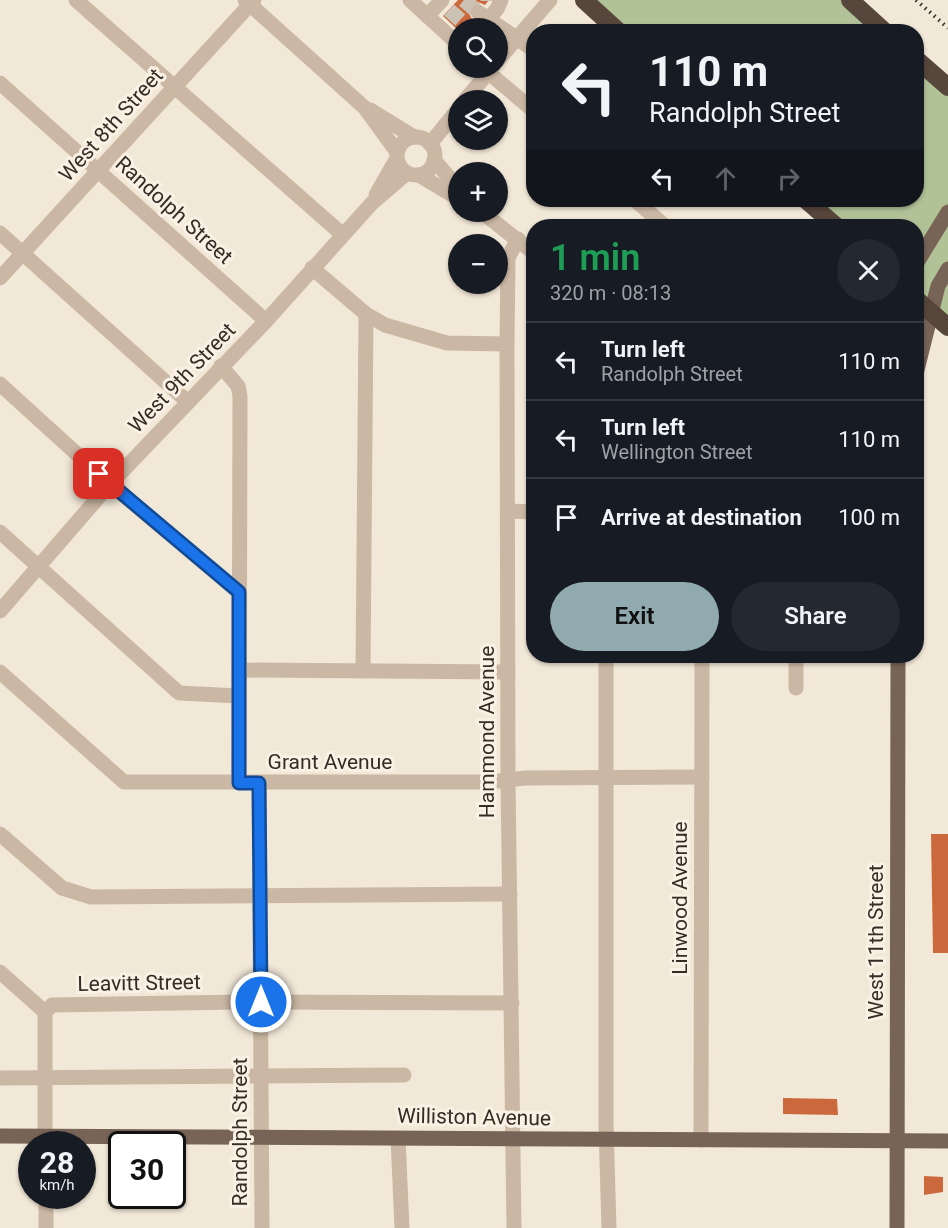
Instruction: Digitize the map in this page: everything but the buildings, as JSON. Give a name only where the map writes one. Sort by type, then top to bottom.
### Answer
[{"type":"highway","points":[[584,0],[610,24]]},
{"type":"highway","points":[[852,1],[876,24]]},
{"type":"highway","points":[[924,66],[948,87]]},
{"type":"highway","points":[[814,207],[828,219]]},
{"type":"highway","points":[[924,306],[948,327]]},
{"type":"main road","points":[[924,251],[948,213]]},
{"type":"main road","points":[[924,343],[938,286],[948,269]]},
{"type":"main road","name":"West 11th Street","points":[[897,1228],[895,1141],[898,663]]},
{"type":"main road","name":"Williston Avenue","points":[[0,1136],[18,1138]]},
{"type":"main road","name":"Williston Avenue","points":[[96,1139],[261,1136],[948,1141]]},
{"type":"street","points":[[76,0],[342,235]]},
{"type":"street","points":[[410,0],[448,35]]},
{"type":"street","points":[[529,24],[550,0]]},
{"type":"street","points":[[249,1],[365,108],[430,144]]},
{"type":"street","name":"West 8th Street","points":[[0,278],[249,1]]},
{"type":"street","points":[[427,16],[444,4]]},
{"type":"street","points":[[484,15],[526,45]]},
{"type":"street","points":[[508,48],[526,28]]},
{"type":"street","points":[[473,90],[482,78]]},
{"type":"street","points":[[501,78],[526,103]]},
{"type":"street","name":"Randolph Street","points":[[0,83],[266,321]]},
{"type":"street","points":[[365,108],[413,174],[448,193]]},
{"type":"street","points":[[430,144],[448,122]]},
{"type":"street","points":[[397,155],[403,142],[414,137]]},
{"type":"street","points":[[430,144],[434,160],[448,176]]},
{"type":"street","name":"West 9th Street","points":[[372,203],[397,155]]},
{"type":"street","points":[[413,174],[429,169],[434,160]]},
{"type":"street","name":"West 9th Street","points":[[0,611],[110,484],[266,321],[372,203],[413,174]]},
{"type":"street","points":[[643,207],[657,219]]},
{"type":"street","points":[[495,222],[526,246]]},
{"type":"street","points":[[0,233],[188,402]]},
{"type":"street","name":"Hammond Avenue","points":[[514,1228],[508,780],[507,344],[508,258],[518,239]]},
{"type":"street","points":[[312,268],[366,314],[385,325],[447,343],[507,344]]},
{"type":"street","points":[[363,671],[366,314]]},
{"type":"street","points":[[221,366],[238,386],[240,396],[239,783]]},
{"type":"street","points":[[0,384],[110,484],[239,592]]},
{"type":"street","points":[[508,512],[526,512]]},
{"type":"street","points":[[0,532],[179,693],[239,696]]},
{"type":"street","points":[[606,663],[606,1139],[609,1228]]},
{"type":"street","name":"Linwood Avenue","points":[[700,1140],[702,663]]},
{"type":"street","points":[[796,663],[796,688]]},
{"type":"street","points":[[239,670],[508,672]]},
{"type":"street","name":"Grant Avenue","points":[[0,672],[124,782],[259,783],[702,777]]},
{"type":"street","name":"Randolph Street","points":[[259,783],[262,1228]]},
{"type":"street","points":[[0,834],[62,888],[91,897],[510,894]]},
{"type":"street","points":[[0,972],[45,1012],[45,1131]]},
{"type":"street","name":"Leavitt Street","points":[[45,1012],[52,1005],[261,1002],[512,1003]]},
{"type":"street","points":[[0,1078],[404,1075]]},
{"type":"street","points":[[398,1138],[402,1228]]},
{"type":"street","points":[[46,1209],[46,1228]]},
{"type":"green space","points":[[584,0],[850,0],[877,24],[611,24]]},
{"type":"green space","points":[[924,65],[948,87],[948,327],[924,305],[924,219],[828,219],[814,207],[924,207]]},
{"type":"tunnel","points":[[464,0],[478,12]]},
{"type":"tunnel","points":[[449,10],[458,18]]},
{"type":"railway","points":[[916,0],[948,28]]},
{"type":"route","points":[[99,474],[239,592],[239,783],[259,783],[261,1002]]}]
